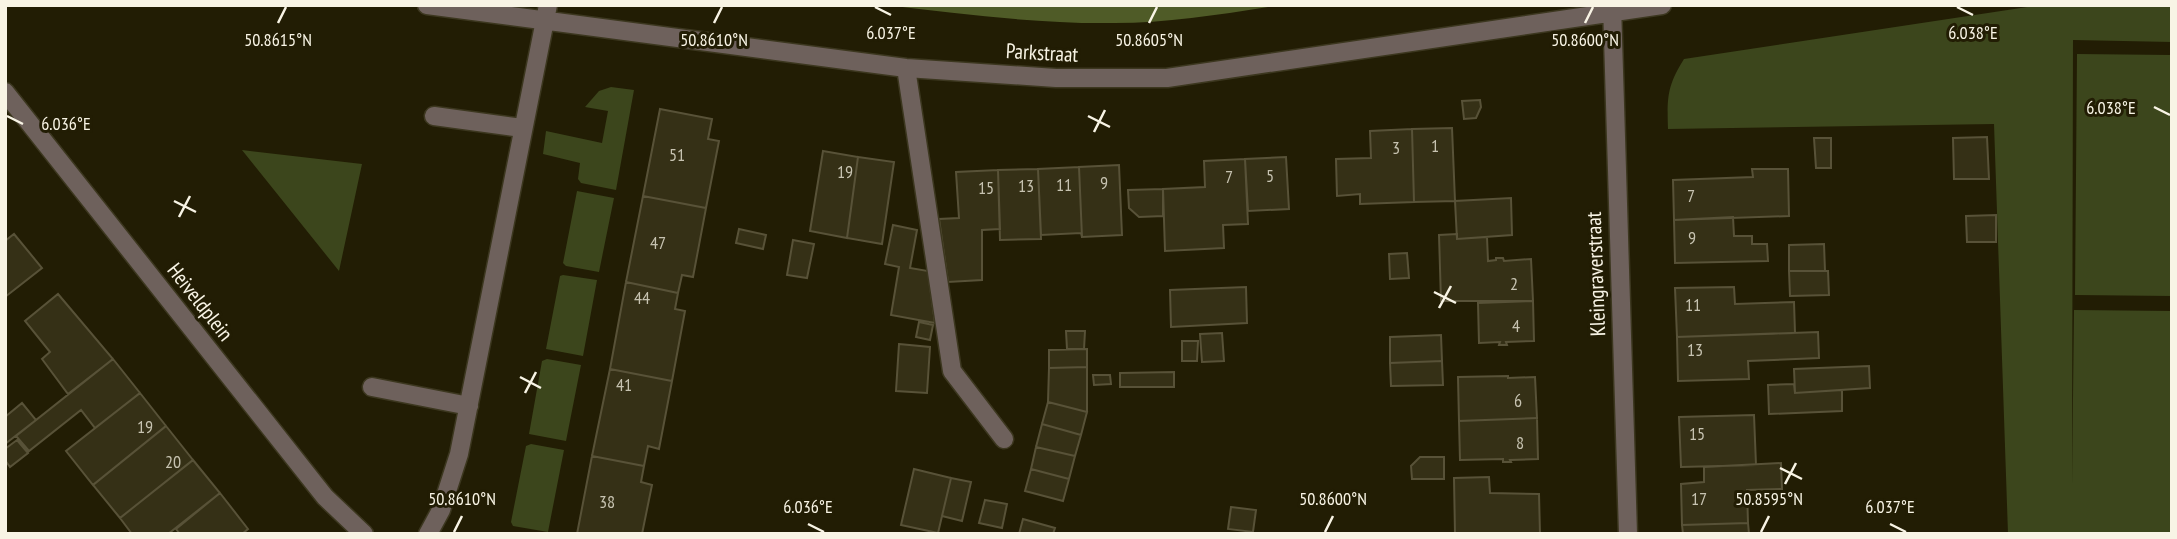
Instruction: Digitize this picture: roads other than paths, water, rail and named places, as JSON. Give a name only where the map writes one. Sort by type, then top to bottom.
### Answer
[{"type":"street","points":[[428,5],[546,12],[456,465],[441,510],[428,534]]},
{"type":"street","name":"Parkstraat","points":[[546,12],[906,68],[1056,78],[1167,78],[1611,9],[1662,5]]},
{"type":"street","name":"Kleingraverstraat","points":[[1611,9],[1628,534]]},
{"type":"street","points":[[906,68],[952,371],[1004,439]]},
{"type":"street","name":"Heiveldplein","points":[[5,92],[325,497],[364,534]]},
{"type":"street","points":[[434,116],[522,128]]},
{"type":"street","points":[[372,387],[469,406]]}]
